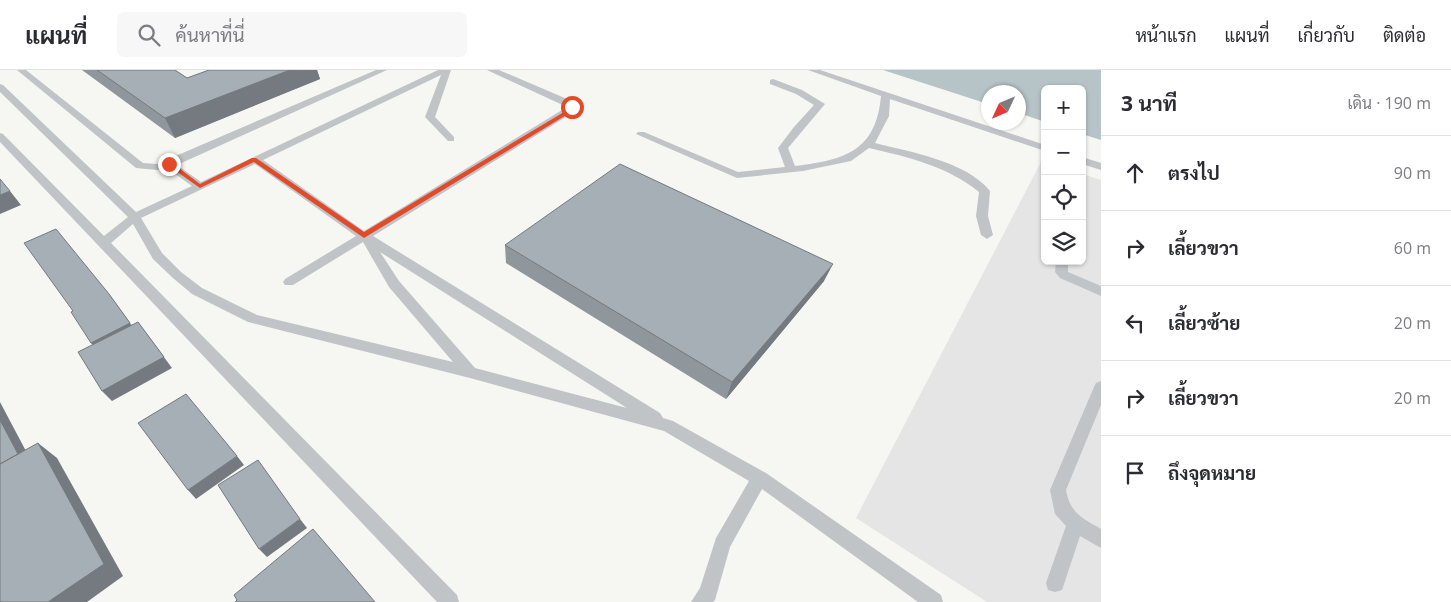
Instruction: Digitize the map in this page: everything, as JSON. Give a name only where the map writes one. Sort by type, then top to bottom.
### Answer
[{"type":"lane","points":[[21,70],[140,166],[169,164],[383,70]]},
{"type":"lane","points":[[446,70],[430,117],[451,139]]},
{"type":"lane","points":[[104,242],[135,217],[254,159],[446,70]]},
{"type":"lane","points":[[289,282],[566,113],[572,107],[571,104],[536,88],[491,70]]},
{"type":"lane","points":[[812,70],[1041,147]]},
{"type":"lane","points":[[773,82],[799,92],[820,104],[796,129],[783,148],[791,169]]},
{"type":"lane","points":[[0,87],[135,217],[158,256],[197,291],[253,319],[470,372],[668,426]]},
{"type":"lane","points":[[641,134],[737,175],[791,169],[852,158],[872,140],[884,116],[886,95]]},
{"type":"lane","points":[[0,136],[450,602]]},
{"type":"lane","points":[[867,144],[914,156],[974,181],[985,191],[982,216],[988,235]]},
{"type":"lane","points":[[254,159],[364,236],[668,426],[760,478],[934,602]]},
{"type":"lane","points":[[1086,161],[1101,166]]},
{"type":"lane","points":[[169,164],[200,186]]},
{"type":"lane","points":[[364,236],[394,284],[470,372]]},
{"type":"lane","points":[[1062,265],[1061,272],[1064,275],[1101,291]]},
{"type":"lane","points":[[1101,387],[1058,490],[1061,508],[1076,524],[1101,538]]},
{"type":"lane","points":[[700,602],[708,593],[722,544],[760,478]]},
{"type":"lane","points":[[1055,583],[1076,524]]},
{"type":"shaded area","points":[[883,70],[1101,70],[1101,140],[1086,135],[1086,85],[1041,85],[1041,121],[1026,115],[1026,85],[981,85],[981,102]]},
{"type":"shaded area","points":[[1041,162],[1041,265],[1086,265],[1086,175],[1101,180],[1101,602],[987,602],[856,518]]},
{"type":"building","points":[[97,70],[175,70],[187,78],[209,70],[290,70],[165,118]]},
{"type":"building","points":[[620,164],[833,264],[732,382],[505,245]]},
{"type":"building","points":[[0,179],[10,191],[0,195]]},
{"type":"building","points":[[56,229],[130,323],[91,343],[71,312],[73,311],[24,243]]},
{"type":"building","points":[[138,322],[164,357],[102,391],[78,352]]},
{"type":"building","points":[[186,394],[237,456],[188,490],[138,423]]},
{"type":"building","points":[[0,420],[18,454],[0,464]]},
{"type":"building","points":[[38,443],[104,564],[48,602],[0,602],[0,464]]},
{"type":"building","points":[[258,460],[300,519],[259,549],[218,485]]},
{"type":"building","points":[[313,529],[375,602],[235,602],[237,600],[234,595]]},
{"type":"route","points":[[169,164],[200,186],[254,159],[364,236],[566,113],[572,107]]}]
